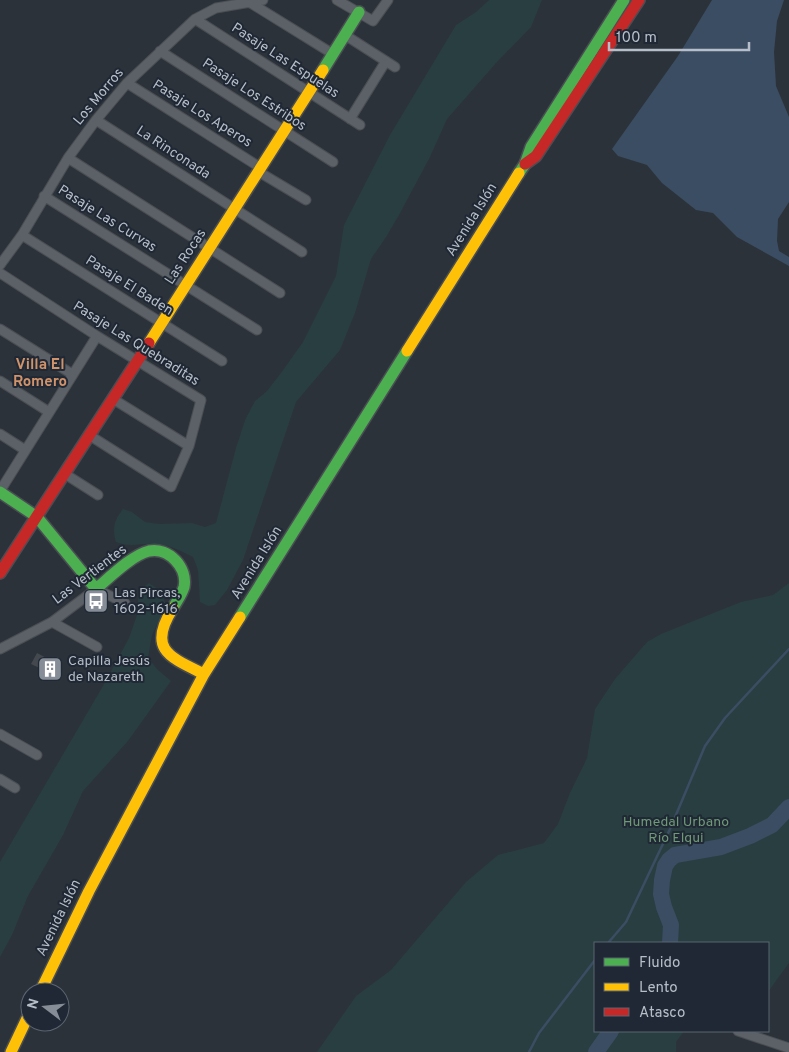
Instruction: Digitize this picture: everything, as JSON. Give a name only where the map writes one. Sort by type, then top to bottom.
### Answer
[{"type":"main road","name":"Avenida Islón","points":[[45,982],[88,890],[204,674],[525,164],[531,147],[624,0]]},
{"type":"main road","name":"Avenida Islón","points":[[525,164],[536,156],[639,0]]},
{"type":"main road","name":"Las Rocas","points":[[0,573],[138,361],[359,12]]},
{"type":"main road","points":[[0,492],[37,517],[96,589]]},
{"type":"main road","name":"Las Vertientes","points":[[96,589],[148,551],[158,551],[175,559],[185,575],[185,582],[165,623],[161,634],[161,642],[168,655],[204,674]]},
{"type":"main road","points":[[10,1052],[20,1032]]},
{"type":"street","name":"Los Morros","points":[[0,265],[22,234],[68,158],[96,120],[128,83],[195,19],[216,8],[263,0]]},
{"type":"street","points":[[337,0],[373,21],[388,0]]},
{"type":"street","points":[[250,2],[333,54]]},
{"type":"street","name":"Pasaje Las Espuelas","points":[[195,19],[360,125]]},
{"type":"street","points":[[344,35],[395,66]]},
{"type":"street","name":"Pasaje Los Estribos","points":[[160,51],[333,162]]},
{"type":"street","points":[[350,119],[386,61]]},
{"type":"street","name":"Pasaje Los Aperos","points":[[128,83],[306,200]]},
{"type":"street","name":"La Rinconada","points":[[96,120],[302,252]]},
{"type":"street","points":[[68,158],[280,293]]},
{"type":"street","name":"Pasaje Las Curvas","points":[[44,196],[257,330]]},
{"type":"street","name":"Pasaje El Baden","points":[[22,234],[222,361]]},
{"type":"street","name":"Pasaje Las Quebraditas","points":[[0,273],[200,400],[189,446],[171,487],[89,435]]},
{"type":"street","points":[[0,328],[72,374]]},
{"type":"street","points":[[0,492],[97,336]]},
{"type":"street","points":[[0,381],[49,412]]},
{"type":"street","points":[[113,399],[189,446]]},
{"type":"street","points":[[0,434],[25,450]]},
{"type":"street","points":[[65,474],[98,495]]},
{"type":"street","points":[[96,589],[125,604]]},
{"type":"street","name":"Las Vertientes","points":[[0,649],[52,622],[96,589]]},
{"type":"street","points":[[52,622],[97,647]]},
{"type":"street","points":[[0,734],[37,754]]},
{"type":"street","points":[[0,779],[15,788]]},
{"type":"street","points":[[741,1032],[789,1048]]},
{"type":"green space","points":[[489,0],[542,0],[531,27],[496,63],[447,119],[430,157],[399,215],[371,259],[355,313],[340,350],[296,402],[243,560],[227,590],[215,605],[208,606],[200,602],[198,570],[193,557],[160,544],[126,545],[116,542],[114,529],[118,517],[123,509],[132,512],[145,522],[159,524],[192,523],[205,527],[216,523],[245,420],[255,401],[267,391],[303,342],[336,276],[344,225],[390,135],[456,25],[476,12]]},
{"type":"green space","points":[[149,583],[161,591],[166,605],[152,635],[148,658],[171,681],[128,741],[83,791],[63,835],[28,896],[12,935],[0,957],[0,862],[129,638],[137,615],[139,590]]},
{"type":"green space","name":"Humedal Urbano Río Elqui","points":[[789,583],[789,963],[769,991],[769,942],[594,942],[594,1032],[683,1032],[676,1042],[676,1052],[317,1052],[356,996],[391,970],[466,882],[498,855],[544,843],[558,824],[587,758],[595,709],[615,679],[647,642],[661,634],[741,602],[773,595]]},
{"type":"water","points":[[712,0],[784,0],[777,21],[774,52],[776,86],[789,117],[789,202],[778,219],[777,241],[779,251],[789,257],[789,266],[737,237],[713,213],[696,210],[662,183],[647,165],[618,156],[612,149],[678,56]]},
{"type":"building","name":"Capilla Jesús de Nazareth","points":[[37,653],[60,665],[53,680],[48,677],[50,673],[31,664]]},
{"type":"waterway","points":[[609,942],[626,922],[670,829],[705,746],[725,718],[789,649]]},
{"type":"waterway","points":[[670,942],[671,925],[661,894],[665,866],[669,860],[675,855],[721,847],[750,836],[772,825],[789,807]]},
{"type":"waterway","points":[[529,1052],[539,1033],[594,961]]},
{"type":"waterway","points":[[596,1052],[610,1032]]},
{"type":"traffic: fast","points":[[519,173],[525,164],[531,147],[624,0]]},
{"type":"traffic: fast","points":[[323,70],[359,12]]},
{"type":"traffic: fast","points":[[240,617],[407,351]]},
{"type":"traffic: fast","points":[[0,492],[37,517],[96,589],[121,567],[142,553],[149,551],[163,552],[176,560],[183,573],[184,587],[173,608]]},
{"type":"traffic: slow","points":[[149,343],[323,70]]},
{"type":"traffic: slow","points":[[407,351],[519,173]]},
{"type":"traffic: slow","points":[[173,608],[165,622],[162,642],[172,656],[204,674]]},
{"type":"traffic: slow","points":[[45,982],[89,891],[204,674],[240,617]]},
{"type":"traffic: slow","points":[[11,1052],[20,1032]]},
{"type":"traffic: jam","points":[[525,164],[536,156],[639,0]]},
{"type":"traffic: jam","points":[[0,573],[149,343]]},
{"type":"place","name":"Las Pircas, 1602-1616","points":[[96,601]]},
{"type":"place","name":"Capilla Jesús de Nazareth","points":[[50,669]]},
{"type":"district","name":"Villa El Romero","points":[[40,374]]}]
